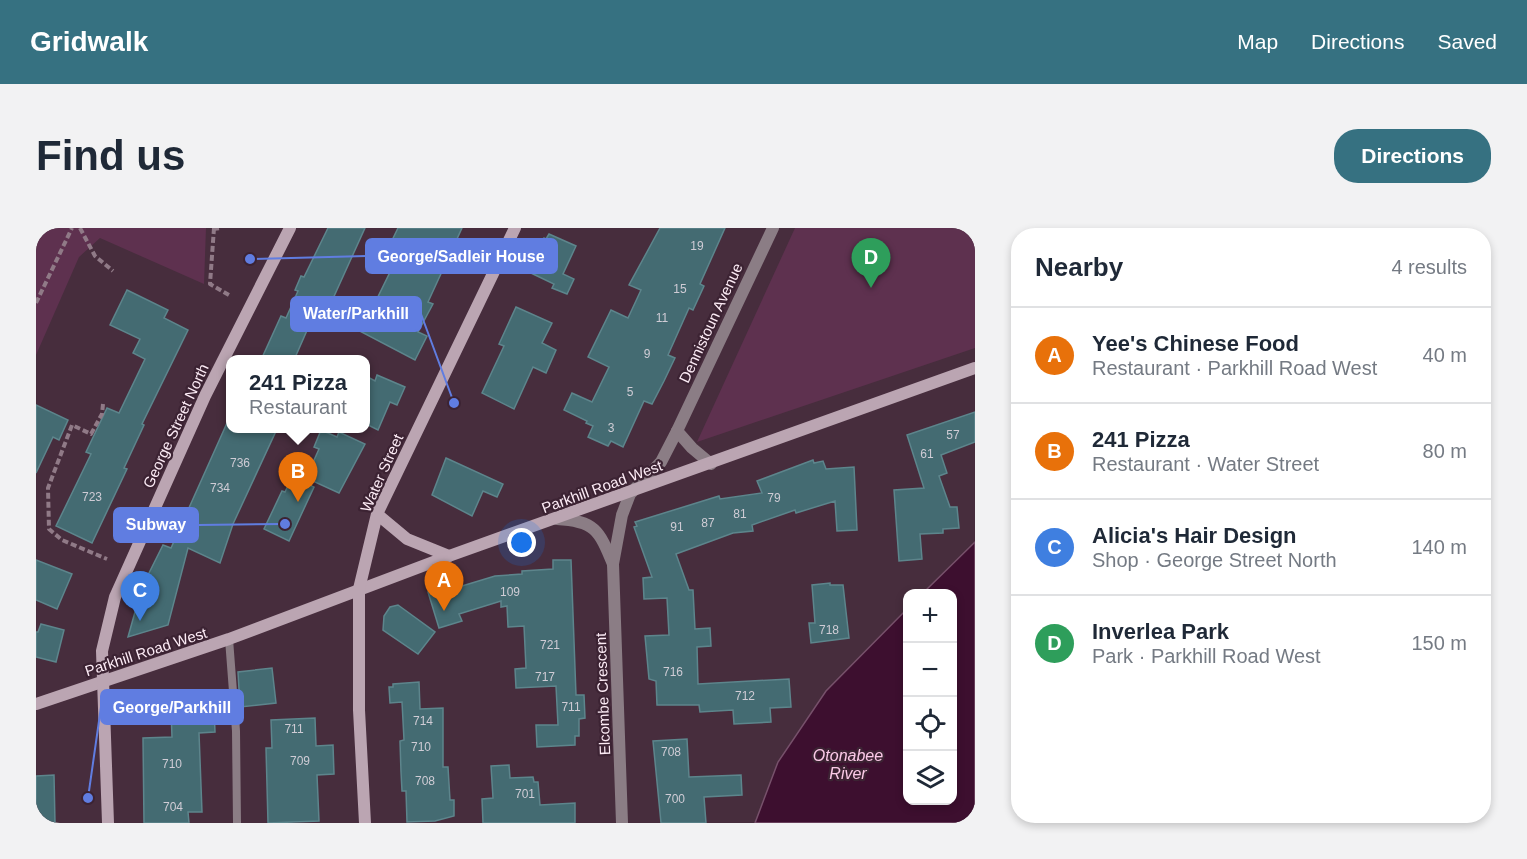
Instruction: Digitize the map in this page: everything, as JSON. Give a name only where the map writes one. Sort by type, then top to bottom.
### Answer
[{"type":"main road","name":"George Street North","points":[[108,823],[102,651],[115,597],[205,396],[290,228]]},
{"type":"main road","name":"Water Street","points":[[365,823],[359,710],[359,589],[377,514],[515,228]]},
{"type":"main road","name":"Parkhill Road West","points":[[36,704],[229,639],[449,556],[630,494],[975,368]]},
{"type":"main road","points":[[377,514],[407,539],[449,556]]},
{"type":"street","name":"Dennistoun Avenue","points":[[630,494],[660,462],[677,431],[773,228]]},
{"type":"street","points":[[677,431],[711,464]]},
{"type":"street","name":"Elcombe Crescent","points":[[622,823],[613,564],[622,515],[630,494]]},
{"type":"street","name":"Elcombe Crescent","points":[[557,519],[581,520],[601,535],[613,564]]},
{"type":"lane","points":[[229,639],[236,731],[237,823]]},
{"type":"path","points":[[36,303],[72,228]]},
{"type":"path","points":[[80,228],[95,256],[113,271]]},
{"type":"path","points":[[220,228],[213,229],[210,284],[228,295]]},
{"type":"path","points":[[103,404],[102,414],[91,434],[72,425],[48,488],[49,528],[62,540],[107,559]]},
{"type":"shaded area","points":[[36,228],[206,228],[204,284],[100,238],[79,257],[36,355]]},
{"type":"shaded area","points":[[795,228],[975,228],[975,348],[697,442]]},
{"type":"water","name":"Otonabee River","points":[[975,542],[975,823],[755,823],[778,762],[826,691],[903,613],[903,805],[957,805],[957,589],[927,589]]},
{"type":"building","points":[[328,228],[365,228],[326,314],[316,310],[296,355],[263,355],[281,316],[286,318],[298,291],[295,290],[301,276],[304,277]]},
{"type":"building","points":[[398,228],[462,228],[428,302],[433,304],[418,332],[427,336],[415,360],[350,326],[357,312],[368,317],[391,270],[380,265]]},
{"type":"building","points":[[660,228],[725,228],[700,284],[704,286],[693,310],[689,308],[668,355],[675,358],[652,404],[644,401],[623,447],[611,441],[608,446],[588,437],[593,426],[586,423],[587,421],[564,410],[572,393],[592,402],[609,367],[588,357],[611,310],[628,318],[641,290],[629,285]]},
{"type":"building","points":[[549,234],[576,246],[563,274],[574,279],[567,294],[552,288],[554,284],[531,273],[544,238],[546,239]]},
{"type":"building","points":[[127,290],[168,310],[164,318],[188,330],[142,424],[144,425],[124,468],[127,469],[92,543],[56,526],[91,454],[86,452],[107,408],[119,413],[145,359],[133,353],[140,339],[110,325]]},
{"type":"building","points":[[516,307],[552,323],[542,343],[556,350],[546,373],[533,367],[514,409],[482,393],[504,346],[499,344]]},
{"type":"building","points":[[377,375],[405,387],[397,405],[390,402],[378,430],[370,426],[370,378],[375,381]]},
{"type":"building","points":[[36,405],[68,420],[59,440],[53,437],[36,473]]},
{"type":"building","points":[[975,412],[975,442],[941,455],[947,473],[939,476],[950,507],[957,507],[959,528],[943,529],[943,533],[920,534],[922,559],[899,561],[894,490],[924,488],[907,435]]},
{"type":"building","points":[[226,425],[226,433],[275,433],[233,524],[220,563],[188,548],[168,625],[128,637],[142,587],[163,545],[171,548]]},
{"type":"building","points":[[320,433],[328,433],[337,437],[341,433],[365,444],[339,493],[306,478],[319,449],[314,447]]},
{"type":"building","points":[[446,458],[503,484],[497,497],[483,491],[472,516],[432,495]]},
{"type":"building","points":[[813,460],[814,463],[823,461],[826,469],[854,467],[857,530],[837,531],[835,501],[796,513],[795,510],[752,525],[753,531],[733,533],[676,554],[689,590],[693,590],[695,629],[710,628],[711,646],[697,647],[698,684],[789,679],[791,707],[770,708],[771,722],[734,724],[733,710],[700,712],[699,705],[657,705],[656,681],[649,679],[645,636],[669,635],[667,598],[644,599],[643,578],[652,577],[634,527],[637,526],[635,522],[719,496],[720,499],[762,493],[757,481]]},
{"type":"building","points":[[292,477],[314,487],[289,541],[264,529],[282,491],[285,492]]},
{"type":"building","points":[[36,560],[72,574],[57,609],[36,600]]},
{"type":"building","points":[[553,560],[571,560],[576,695],[584,695],[585,718],[579,719],[579,736],[575,736],[575,745],[537,747],[536,725],[558,725],[556,686],[516,688],[515,669],[526,668],[524,626],[508,627],[507,606],[501,607],[501,601],[459,614],[462,621],[439,628],[428,592],[451,585],[452,589],[495,576],[522,574],[522,571],[553,569]]},
{"type":"building","points":[[830,583],[830,585],[843,585],[849,638],[811,643],[809,623],[815,623],[812,585]]},
{"type":"building","points":[[398,605],[435,632],[418,654],[383,630],[384,616],[390,607]]},
{"type":"building","points":[[41,624],[64,630],[56,662],[36,657],[36,632]]},
{"type":"building","points":[[272,668],[276,703],[240,707],[238,672]]},
{"type":"building","points":[[419,682],[420,709],[443,708],[443,767],[448,767],[450,800],[454,800],[454,816],[435,821],[407,822],[406,791],[402,791],[401,772],[400,741],[404,740],[402,702],[390,703],[389,687],[393,687],[393,684]]},
{"type":"building","points":[[214,708],[215,732],[199,733],[202,812],[188,812],[189,823],[144,823],[143,738],[172,737],[171,710]]},
{"type":"building","points":[[315,718],[316,746],[333,745],[334,774],[317,775],[319,821],[268,823],[266,748],[272,748],[271,720]]},
{"type":"building","points":[[687,739],[689,777],[741,775],[742,795],[704,797],[706,823],[661,823],[653,741]]},
{"type":"building","points":[[509,765],[510,778],[533,777],[534,782],[538,782],[540,805],[575,803],[575,823],[483,823],[482,799],[493,798],[491,766]]},
{"type":"building","points":[[54,775],[55,823],[36,823],[36,776]]},
{"type":"place","name":"George/Sadleir House","points":[[250,259]]},
{"type":"place","name":"Inverlea Park","points":[[871,288]]},
{"type":"place","name":"Water/Parkhill","points":[[454,403]]},
{"type":"place","name":"241 Pizza","points":[[298,502]]},
{"type":"place","name":"Subway","points":[[285,524]]},
{"type":"place","name":"Yee's Chinese Food","points":[[444,611]]},
{"type":"place","name":"Alicia's Hair Design","points":[[140,621]]},
{"type":"place","name":"George/Parkhill","points":[[88,798]]}]
